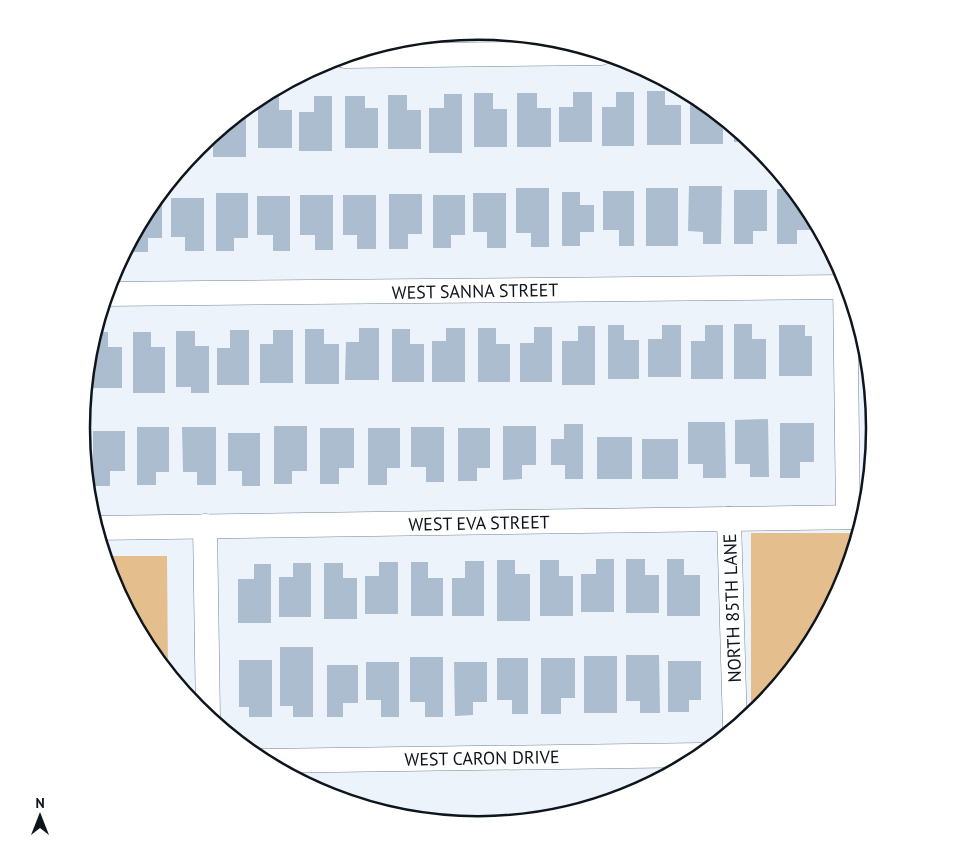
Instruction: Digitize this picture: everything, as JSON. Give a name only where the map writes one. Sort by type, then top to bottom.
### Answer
[{"type":"street","points":[[369,56],[579,53]]},
{"type":"street","name":"WEST SANNA STREET","points":[[114,294],[838,284]]},
{"type":"street","points":[[846,307],[856,513]]},
{"type":"street","name":"WEST EVA STREET","points":[[103,528],[855,517]]},
{"type":"street","name":"NORTH 85TH LANE","points":[[730,519],[735,718]]},
{"type":"street","points":[[205,526],[208,707]]},
{"type":"street","name":"WEST CARON DRIVE","points":[[276,760],[686,755]]},
{"type":"shaded area","points":[[751,533],[851,533],[836,576],[814,622],[785,664],[751,703]]},
{"type":"shaded area","points":[[111,556],[167,556],[168,661],[141,622]]},
{"type":"building","points":[[647,91],[665,91],[665,105],[681,105],[681,145],[647,145]]},
{"type":"building","points":[[573,92],[592,92],[592,142],[559,142],[559,107],[573,107]]},
{"type":"building","points":[[616,92],[634,92],[634,146],[602,146],[602,107],[616,107]]},
{"type":"building","points":[[474,93],[493,93],[493,109],[507,109],[507,147],[474,147]]},
{"type":"building","points":[[517,93],[537,93],[537,108],[551,108],[551,147],[517,147]]},
{"type":"building","points":[[444,94],[462,94],[462,153],[429,153],[429,108],[444,108]]},
{"type":"building","points":[[388,95],[407,95],[407,110],[421,110],[421,149],[388,149]]},
{"type":"building","points":[[279,96],[279,110],[292,110],[292,148],[258,148],[258,108]]},
{"type":"building","points":[[314,96],[332,96],[332,151],[299,151],[299,112],[314,112]]},
{"type":"building","points":[[345,96],[365,96],[365,108],[378,108],[378,148],[345,148]]},
{"type":"building","points":[[690,103],[723,128],[723,144],[690,144]]},
{"type":"building","points":[[246,116],[246,157],[213,157],[213,145]]},
{"type":"building","points":[[689,186],[722,186],[721,244],[703,244],[703,232],[688,231]]},
{"type":"building","points":[[516,188],[549,188],[549,247],[531,247],[531,233],[516,233]]},
{"type":"building","points":[[646,188],[678,188],[678,246],[646,246]]},
{"type":"building","points":[[777,189],[783,189],[800,212],[810,230],[797,230],[797,244],[777,244]]},
{"type":"building","points":[[734,190],[767,190],[767,231],[753,231],[753,244],[734,244]]},
{"type":"building","points":[[603,191],[634,191],[634,246],[619,246],[619,230],[603,230]]},
{"type":"building","points":[[562,192],[580,192],[580,205],[594,205],[594,232],[580,232],[580,246],[562,246]]},
{"type":"building","points":[[216,193],[248,193],[248,238],[234,238],[234,251],[216,251]]},
{"type":"building","points":[[473,193],[506,193],[506,248],[487,248],[487,232],[473,232]]},
{"type":"building","points":[[389,194],[422,194],[422,234],[408,234],[408,249],[389,249]]},
{"type":"building","points":[[300,195],[333,195],[333,250],[315,250],[315,235],[300,235]]},
{"type":"building","points":[[343,195],[376,195],[376,249],[357,249],[357,235],[343,235]]},
{"type":"building","points":[[433,195],[465,195],[465,235],[451,235],[451,248],[433,248]]},
{"type":"building","points":[[257,196],[290,196],[290,251],[273,251],[273,235],[257,235]]},
{"type":"building","points":[[171,198],[204,198],[204,251],[185,251],[185,237],[171,237]]},
{"type":"building","points":[[162,203],[162,238],[148,238],[148,252],[132,252],[141,234]]},
{"type":"building","points":[[734,324],[752,324],[752,339],[766,339],[766,379],[734,379]]},
{"type":"building","points":[[608,325],[624,325],[624,340],[639,340],[639,379],[608,379]]},
{"type":"building","points":[[662,325],[681,325],[681,377],[648,377],[648,339],[662,339]]},
{"type":"building","points":[[705,325],[723,325],[723,379],[691,379],[691,341],[705,341]]},
{"type":"building","points":[[779,325],[805,325],[805,336],[812,336],[812,376],[779,376]]},
{"type":"building","points":[[578,326],[595,326],[595,385],[562,385],[562,341],[578,341]]},
{"type":"building","points":[[534,327],[552,327],[552,382],[520,382],[520,343],[534,343]]},
{"type":"building","points":[[359,328],[379,328],[379,380],[345,380],[346,342],[359,342]]},
{"type":"building","points":[[446,328],[465,328],[465,382],[432,382],[432,341],[446,341]]},
{"type":"building","points":[[478,328],[496,328],[496,344],[510,344],[510,382],[478,382]]},
{"type":"building","points":[[305,329],[324,329],[324,344],[339,344],[339,384],[305,384]]},
{"type":"building","points":[[392,329],[410,329],[410,344],[424,344],[424,382],[392,382]]},
{"type":"building","points":[[230,330],[249,330],[249,385],[217,385],[217,348],[230,348]]},
{"type":"building","points":[[273,330],[293,330],[293,383],[260,383],[260,344],[273,344]]},
{"type":"building","points":[[176,331],[195,331],[195,346],[209,346],[209,393],[191,393],[191,387],[176,387]]},
{"type":"building","points":[[102,332],[108,332],[108,347],[122,347],[122,388],[92,388]]},
{"type":"building","points":[[133,332],[151,332],[151,347],[165,347],[165,393],[133,393]]},
{"type":"building","points":[[768,419],[769,477],[750,477],[750,464],[735,464],[735,420]]},
{"type":"building","points":[[688,422],[725,422],[726,478],[703,478],[703,464],[688,464]]},
{"type":"building","points":[[780,423],[814,423],[814,462],[800,462],[800,478],[780,478]]},
{"type":"building","points":[[564,424],[583,424],[583,479],[565,479],[565,465],[551,465],[551,439],[564,439]]},
{"type":"building","points":[[274,426],[307,426],[307,471],[292,471],[292,484],[274,484]]},
{"type":"building","points":[[503,426],[536,426],[536,465],[522,465],[522,479],[503,480]]},
{"type":"building","points":[[137,427],[169,427],[169,472],[156,472],[156,485],[137,485]]},
{"type":"building","points":[[182,427],[216,427],[216,485],[197,485],[197,472],[183,472]]},
{"type":"building","points":[[411,427],[444,427],[444,482],[426,482],[426,467],[411,467]]},
{"type":"building","points":[[320,428],[354,428],[354,468],[339,468],[339,484],[320,484]]},
{"type":"building","points":[[368,428],[400,428],[400,468],[387,468],[387,485],[368,485]]},
{"type":"building","points":[[458,428],[490,428],[490,468],[477,468],[477,481],[458,481]]},
{"type":"building","points":[[93,431],[125,431],[125,471],[110,471],[110,486],[94,486]]},
{"type":"building","points":[[228,433],[260,433],[260,486],[242,486],[242,471],[228,471]]},
{"type":"building","points":[[597,437],[632,437],[632,479],[597,479]]},
{"type":"building","points":[[642,439],[678,439],[678,479],[642,479]]},
{"type":"building","points":[[596,559],[614,559],[614,612],[581,612],[581,574],[596,574]]},
{"type":"building","points":[[626,559],[645,559],[645,575],[659,575],[659,613],[626,613]]},
{"type":"building","points":[[667,559],[684,559],[684,575],[700,575],[700,616],[667,616]]},
{"type":"building","points":[[497,560],[515,560],[515,574],[530,574],[530,621],[497,621]]},
{"type":"building","points":[[540,560],[559,560],[559,576],[573,576],[573,616],[540,616]]},
{"type":"building","points":[[465,561],[484,561],[484,616],[452,616],[452,578],[465,578]]},
{"type":"building","points":[[379,562],[398,562],[398,614],[365,614],[365,576],[379,576]]},
{"type":"building","points":[[411,562],[428,562],[428,578],[443,578],[443,616],[411,616]]},
{"type":"building","points":[[293,563],[311,563],[311,617],[279,617],[279,577],[293,577]]},
{"type":"building","points":[[324,563],[343,563],[343,578],[357,578],[357,619],[324,619]]},
{"type":"building","points":[[254,564],[271,564],[271,623],[238,623],[238,579],[254,579]]},
{"type":"building","points":[[280,647],[313,647],[313,717],[293,717],[293,706],[280,706]]},
{"type":"building","points":[[626,655],[659,655],[660,713],[640,713],[640,701],[626,701]]},
{"type":"building","points":[[584,656],[617,656],[617,713],[584,713]]},
{"type":"building","points":[[410,657],[443,657],[443,717],[425,717],[425,702],[410,702]]},
{"type":"building","points":[[497,658],[528,658],[528,714],[512,714],[512,700],[497,700]]},
{"type":"building","points":[[541,658],[575,658],[575,698],[561,698],[561,714],[541,714]]},
{"type":"building","points":[[239,660],[272,660],[272,717],[249,717],[249,707],[239,707]]},
{"type":"building","points":[[668,661],[701,661],[701,700],[689,700],[689,712],[668,712]]},
{"type":"building","points":[[366,662],[399,662],[399,717],[381,717],[381,700],[366,700]]},
{"type":"building","points":[[454,662],[487,662],[487,702],[473,702],[473,715],[455,716]]},
{"type":"building","points":[[327,665],[358,665],[358,703],[343,703],[343,717],[327,717]]}]
